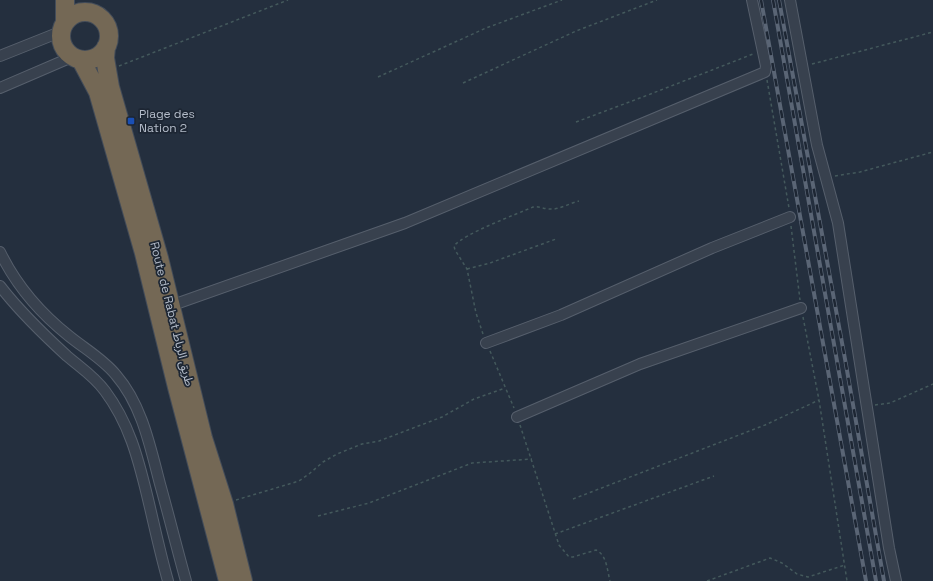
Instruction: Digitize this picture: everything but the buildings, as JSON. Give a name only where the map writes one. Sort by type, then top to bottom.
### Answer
[{"type":"highway","points":[[63,26],[71,16],[78,12],[86,11],[90,6],[106,24],[109,31],[109,40],[106,47],[96,58],[88,60],[76,58],[66,52],[60,39],[63,26],[65,0]]},
{"type":"highway","name":"Route de Rabat طريق الرباط","points":[[106,47],[106,65],[110,87],[159,258],[203,438],[224,504],[243,581]]},
{"type":"highway","name":"Route de Rabat طريق الرباط","points":[[76,58],[98,92],[144,253],[177,387],[228,581]]},
{"type":"street","points":[[170,306],[405,223],[766,72],[752,0]]},
{"type":"street","points":[[790,0],[817,145],[838,224],[889,548],[896,581]]},
{"type":"street","points":[[0,56],[63,26]]},
{"type":"street","points":[[0,88],[76,58]]},
{"type":"street","points":[[486,343],[561,316],[712,248],[790,217]]},
{"type":"street","points":[[0,252],[20,286],[33,303],[48,319],[112,370],[134,402],[146,432],[186,581]]},
{"type":"street","points":[[0,286],[18,309],[41,333],[86,370],[115,406],[131,436],[168,581]]},
{"type":"street","points":[[517,417],[640,364],[801,308]]},
{"type":"path","points":[[116,68],[288,0]]},
{"type":"path","points":[[378,77],[486,28],[562,0]]},
{"type":"path","points":[[463,83],[600,20],[657,0]]},
{"type":"path","points":[[802,66],[933,32]]},
{"type":"path","points":[[576,122],[762,50]]},
{"type":"path","points":[[766,72],[790,217],[801,308],[818,400],[847,581]]},
{"type":"path","points":[[826,178],[860,172],[933,152]]},
{"type":"path","points":[[579,201],[556,209],[533,206],[483,228],[458,242],[454,246],[467,269],[480,327],[517,417],[559,545],[569,557],[596,550],[601,552],[604,557],[610,581]]},
{"type":"path","points":[[467,269],[490,263],[556,239]]},
{"type":"path","points":[[866,406],[890,403],[933,384]]},
{"type":"path","points":[[224,504],[298,480],[309,474],[323,462],[336,454],[362,444],[379,441],[442,417],[474,399],[505,388]]},
{"type":"path","points":[[573,499],[765,425],[818,400]]},
{"type":"path","points":[[318,516],[369,503],[472,464],[532,459]]},
{"type":"path","points":[[555,534],[714,476]]},
{"type":"path","points":[[707,581],[770,558],[782,562],[796,574],[808,577],[845,564]]},
{"type":"railway","points":[[761,0],[866,581]]},
{"type":"railway","points":[[773,0],[876,581]]},
{"type":"railway","points":[[779,0],[884,581]]},
{"type":"place","name":"Plage des Nation 2","points":[[131,121]]}]
